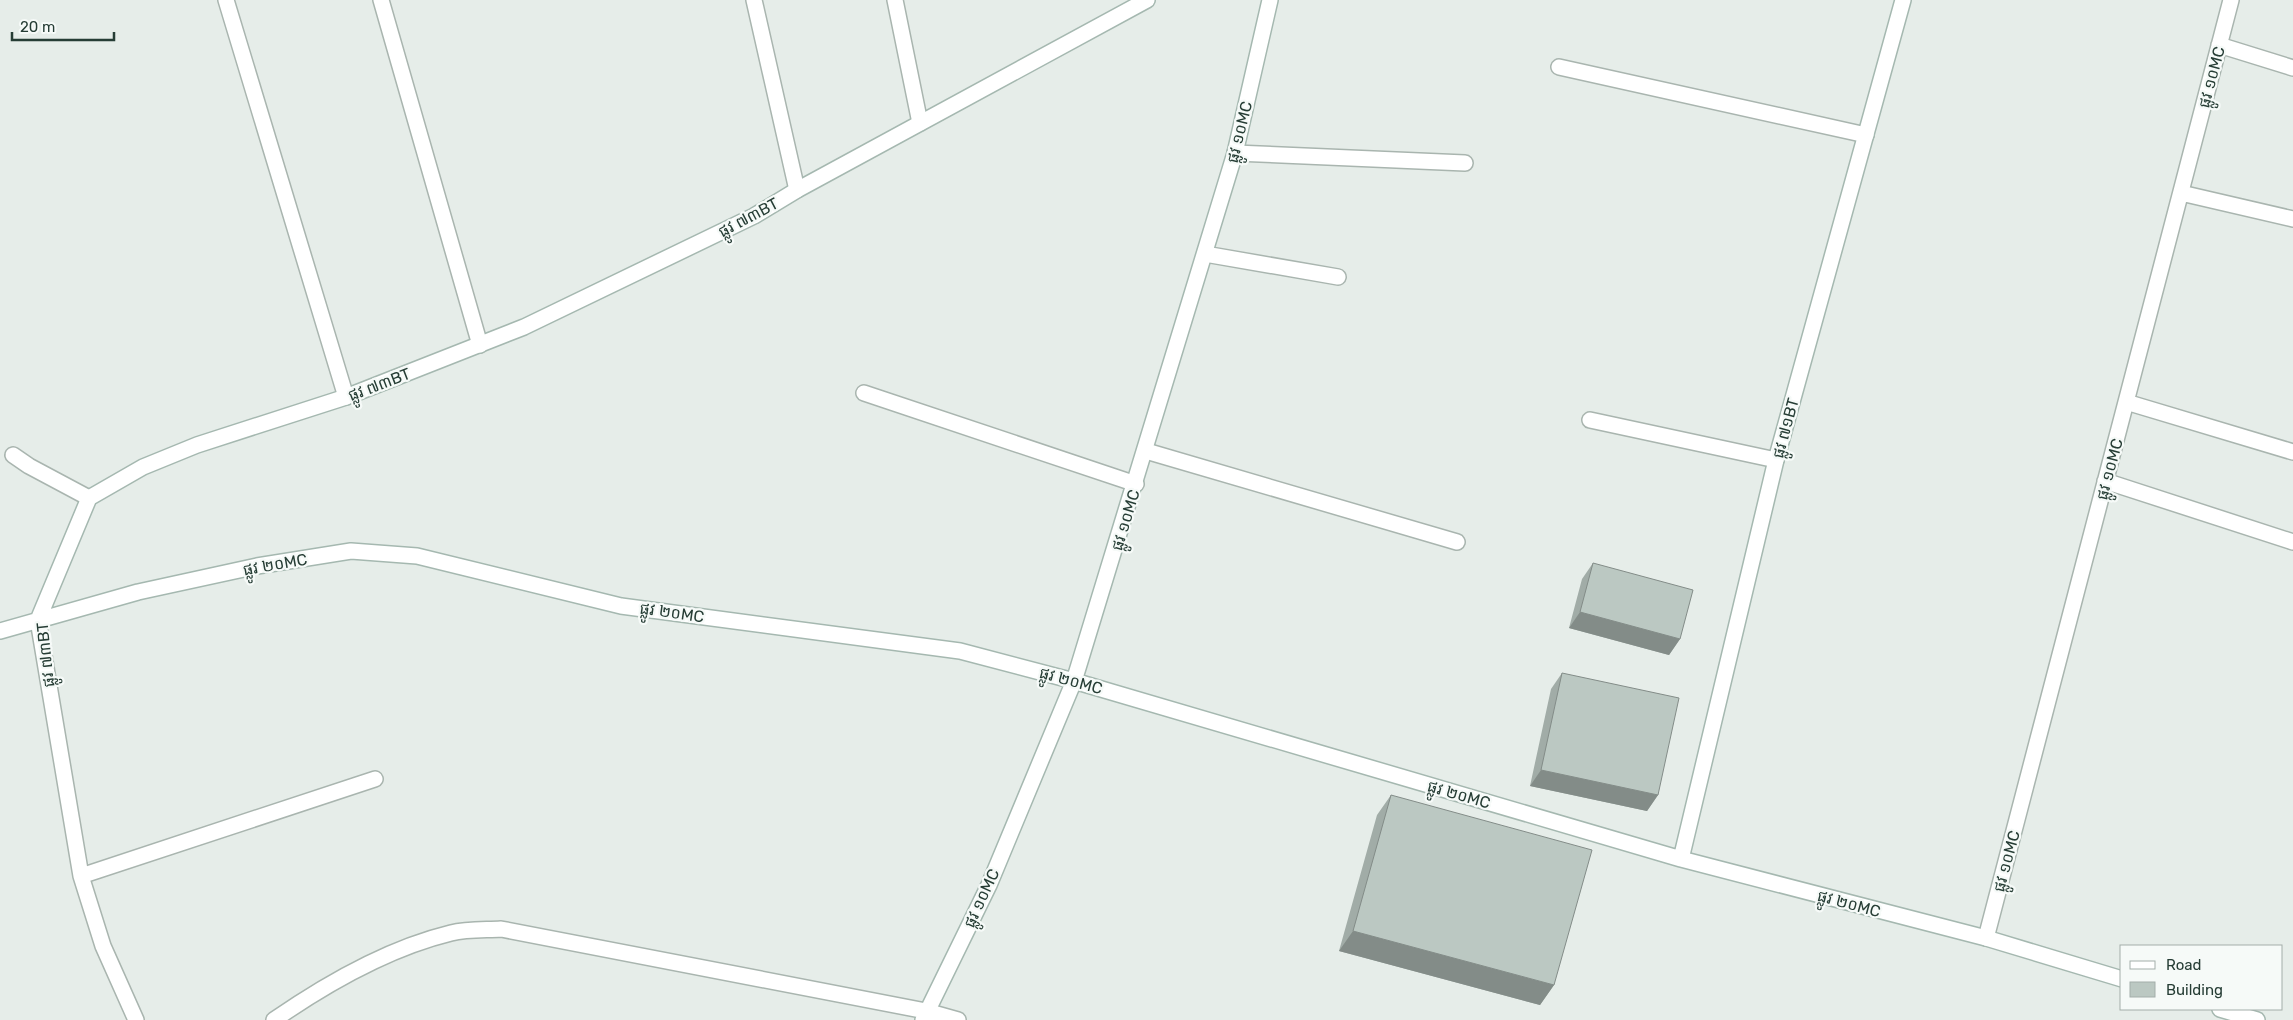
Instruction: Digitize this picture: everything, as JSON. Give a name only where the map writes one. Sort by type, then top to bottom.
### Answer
[{"type":"street","points":[[226,0],[346,397]]},
{"type":"street","points":[[381,0],[480,345]]},
{"type":"street","points":[[754,0],[797,190]]},
{"type":"street","points":[[894,0],[920,123]]},
{"type":"street","name":"ផ្លូវ ៧៣BT","points":[[136,1020],[104,946],[81,876],[38,620],[89,498],[143,467],[197,445],[346,397],[524,327],[754,216],[797,190],[1147,0]]},
{"type":"street","name":"ផ្លូវ ១០MC","points":[[924,1016],[989,885],[1074,681],[1136,484],[1235,153],[1270,0]]},
{"type":"street","name":"ផ្លូវ ៧១BT","points":[[1681,859],[1776,460],[1903,0]]},
{"type":"street","name":"ផ្លូវ ១០MC","points":[[1986,938],[2231,0]]},
{"type":"street","points":[[2220,45],[2293,68]]},
{"type":"street","points":[[1559,66],[1866,135]]},
{"type":"street","points":[[1235,153],[1465,163]]},
{"type":"street","points":[[2181,193],[2293,219]]},
{"type":"street","points":[[1205,254],[1338,277]]},
{"type":"street","points":[[864,393],[1136,484]]},
{"type":"street","points":[[2126,402],[2293,452]]},
{"type":"street","points":[[1590,420],[1776,460]]},
{"type":"street","points":[[1146,451],[1457,542]]},
{"type":"street","points":[[13,455],[28,466],[89,498]]},
{"type":"street","points":[[2105,481],[2293,542]]},
{"type":"street","name":"ផ្លូវ ២០MC","points":[[0,631],[138,592],[257,566],[351,551],[417,556],[621,606],[960,651],[1074,681],[1681,859],[1986,938],[2120,978]]},
{"type":"street","points":[[81,876],[375,779]]},
{"type":"street","points":[[274,1020],[304,999],[399,949],[453,932],[501,930],[924,1016],[958,1020]]},
{"type":"street","points":[[2223,1010],[2257,1020]]},
{"type":"building","points":[[1593,563],[1693,590],[1680,639],[1580,612]]},
{"type":"building","points":[[1562,673],[1679,698],[1658,795],[1541,770]]},
{"type":"building","points":[[1391,795],[1592,850],[1554,985],[1353,931]]}]
